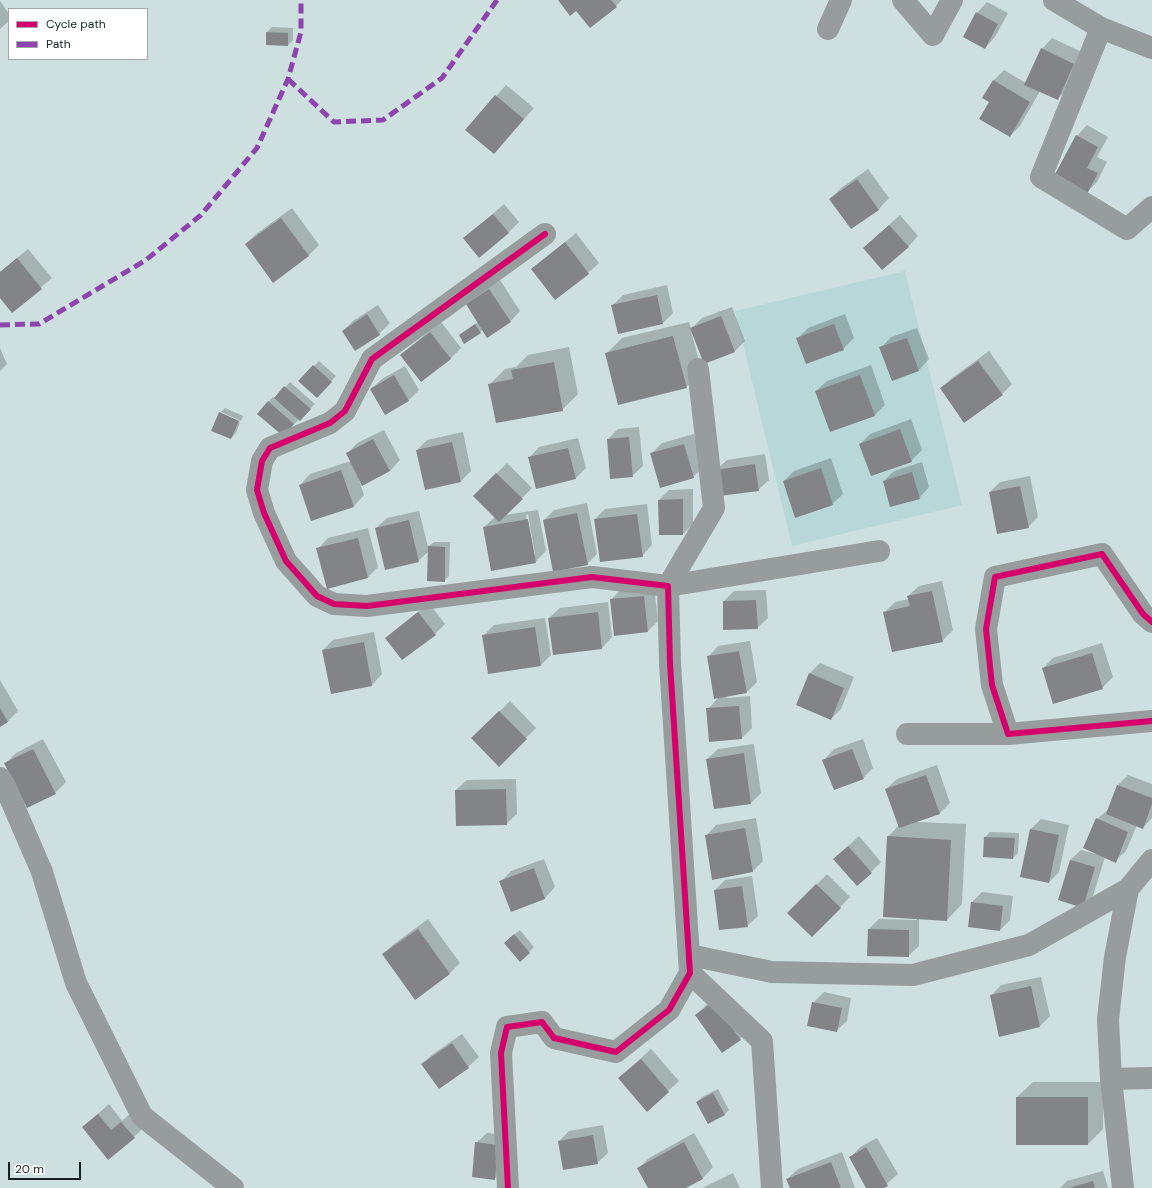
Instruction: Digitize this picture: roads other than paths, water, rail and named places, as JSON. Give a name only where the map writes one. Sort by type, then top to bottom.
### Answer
[{"type":"street","points":[[828,29],[841,0]]},
{"type":"street","points":[[903,0],[933,35],[952,0]]},
{"type":"street","points":[[1054,0],[1101,28],[1152,48]]},
{"type":"street","points":[[1101,28],[1041,177],[1127,229],[1152,207]]},
{"type":"street","points":[[545,234],[372,359],[345,411],[330,423],[270,448],[262,462],[257,490],[264,513],[286,561],[317,596],[334,604],[367,606],[592,578],[668,586],[880,551]]},
{"type":"street","points":[[508,1188],[501,1053],[507,1027],[542,1022],[554,1038],[616,1052],[669,1010],[689,964],[670,663],[668,586],[714,508],[698,369]]},
{"type":"street","points":[[1008,734],[992,685],[986,629],[995,577],[1102,554],[1143,614],[1152,622]]},
{"type":"street","points":[[907,734],[1008,734],[1152,721]]},
{"type":"street","points":[[0,778],[5,786],[42,872],[76,983],[142,1116],[233,1188]]},
{"type":"street","points":[[689,964],[772,972],[913,975],[1029,944],[1128,889],[1152,860]]},
{"type":"street","points":[[1123,1188],[1110,1079],[1108,1019],[1115,957],[1128,889]]},
{"type":"street","points":[[689,964],[762,1041],[772,1188]]},
{"type":"street","points":[[1110,1079],[1152,1078]]}]
